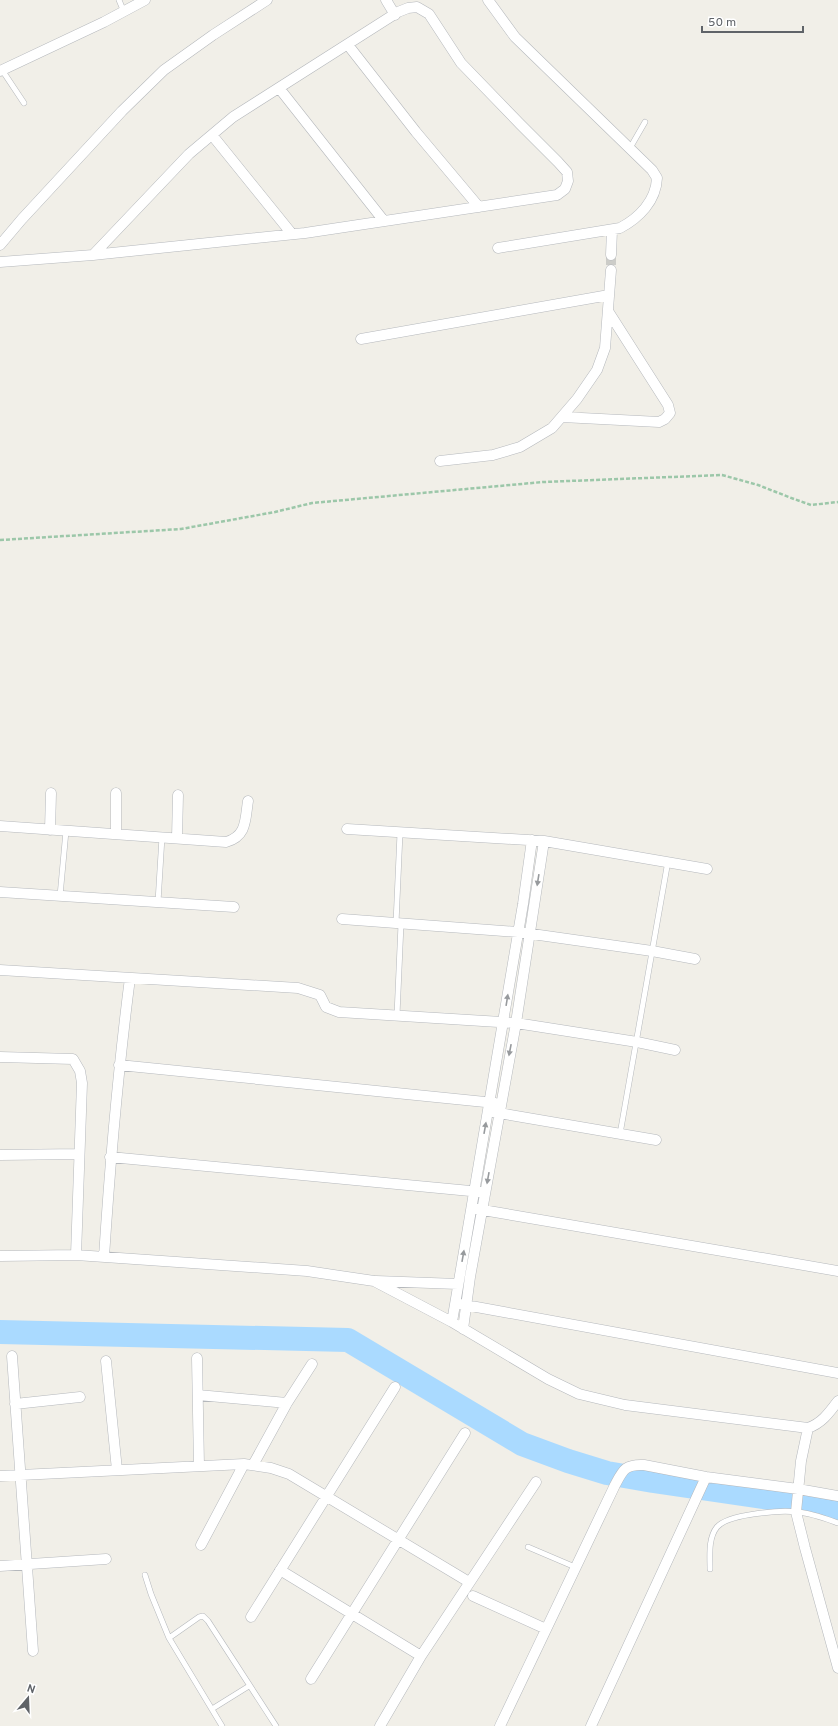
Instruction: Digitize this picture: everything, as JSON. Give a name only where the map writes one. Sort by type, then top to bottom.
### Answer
[{"type":"street","points":[[1,70],[124,12],[145,0]]},
{"type":"street","points":[[0,245],[22,219],[122,111],[164,70],[267,0]]},
{"type":"street","points":[[386,0],[395,15]]},
{"type":"street","points":[[488,0],[515,37],[630,148],[652,170],[657,178],[657,184],[650,202],[633,221],[620,228],[498,248]]},
{"type":"street","points":[[0,262],[93,255],[292,234],[557,195],[565,189],[568,181],[567,172],[461,63],[429,14],[417,7],[408,8],[233,117],[189,154],[93,255]]},
{"type":"street","points":[[348,45],[416,132],[479,207]]},
{"type":"street","points":[[279,88],[384,221]]},
{"type":"street","points":[[212,135],[292,234]]},
{"type":"street","points":[[611,255],[612,230]]},
{"type":"street","points":[[440,461],[494,455],[520,447],[552,428],[577,399],[597,370],[605,348],[611,270]]},
{"type":"street","points":[[360,339],[610,295]]},
{"type":"street","points":[[562,416],[658,422],[665,419],[670,413],[668,405],[608,311]]},
{"type":"street","points":[[50,830],[51,793]]},
{"type":"street","points":[[116,793],[116,834]]},
{"type":"street","points":[[177,838],[178,794]]},
{"type":"street","points":[[0,826],[226,842],[234,840],[244,827],[248,801]]},
{"type":"street","points":[[347,829],[544,841],[668,861],[707,869]]},
{"type":"street","points":[[452,1322],[489,1107],[532,840]]},
{"type":"street","points":[[463,1329],[482,1210],[516,1023],[528,934],[544,841]]},
{"type":"street","points":[[0,892],[234,907]]},
{"type":"street","points":[[342,919],[518,932],[652,951],[695,959]]},
{"type":"street","points":[[0,970],[298,988],[320,995],[326,1007],[331,1010],[397,1016],[516,1023],[637,1042],[675,1050]]},
{"type":"street","points":[[104,1257],[110,1158],[119,1065],[130,978]]},
{"type":"street","points":[[0,1057],[73,1059],[80,1071],[82,1083],[76,1255]]},
{"type":"street","points":[[119,1065],[500,1108],[620,1134],[656,1140]]},
{"type":"street","points":[[0,1154],[79,1154]]},
{"type":"street","points":[[110,1158],[485,1193]]},
{"type":"street","points":[[471,1208],[838,1271]]},
{"type":"street","points":[[0,1256],[76,1255],[307,1271],[374,1281],[458,1284]]},
{"type":"street","points":[[374,1281],[452,1322],[548,1379],[579,1394],[624,1405],[808,1428],[817,1425],[826,1417],[838,1401]]},
{"type":"street","points":[[455,1303],[838,1373]]},
{"type":"street","points":[[12,1356],[33,1651]]},
{"type":"street","points":[[198,1358],[199,1466]]},
{"type":"street","points":[[106,1361],[116,1470]]},
{"type":"street","points":[[201,1545],[312,1364]]},
{"type":"street","points":[[251,1617],[395,1387]]},
{"type":"street","points":[[198,1395],[287,1403]]},
{"type":"street","points":[[15,1404],[80,1397]]},
{"type":"street","points":[[808,1428],[798,1489],[796,1512],[838,1668]]},
{"type":"street","points":[[311,1679],[465,1433]]},
{"type":"street","points":[[0,1476],[199,1466],[249,1465],[271,1468],[289,1474],[397,1540],[470,1582]]},
{"type":"street","points":[[500,1726],[615,1485],[623,1471],[628,1467],[644,1465],[705,1480],[798,1489],[838,1496]]},
{"type":"street","points":[[591,1726],[705,1480]]},
{"type":"street","points":[[380,1726],[421,1656],[536,1482]]},
{"type":"street","points":[[0,1566],[106,1559]]},
{"type":"street","points":[[280,1570],[421,1656]]},
{"type":"street","points":[[473,1596],[546,1629]]},
{"type":"lane","points":[[119,0],[124,12]]},
{"type":"lane","points":[[1,70],[24,104]]},
{"type":"lane","points":[[630,148],[645,122]]},
{"type":"lane","points":[[60,896],[66,831]]},
{"type":"lane","points":[[397,1016],[400,832]]},
{"type":"lane","points":[[158,902],[162,837]]},
{"type":"lane","points":[[620,1134],[668,861]]},
{"type":"lane","points":[[710,1569],[713,1534],[718,1526],[730,1520],[747,1515],[767,1512],[796,1512],[817,1516],[838,1523]]},
{"type":"lane","points":[[528,1547],[575,1567]]},
{"type":"lane","points":[[145,1575],[150,1594],[169,1638],[222,1726]]},
{"type":"lane","points":[[169,1638],[199,1617],[206,1618],[276,1726]]},
{"type":"lane","points":[[212,1709],[249,1686]]},
{"type":"path","points":[[0,540],[181,529],[275,512],[312,503],[543,482],[722,475],[758,485],[812,505],[838,502]]},
{"type":"waterway","points":[[0,1332],[348,1340],[522,1444],[568,1461],[607,1473],[838,1508]]},
{"type":"tunnel","points":[[611,255],[611,270]]}]
